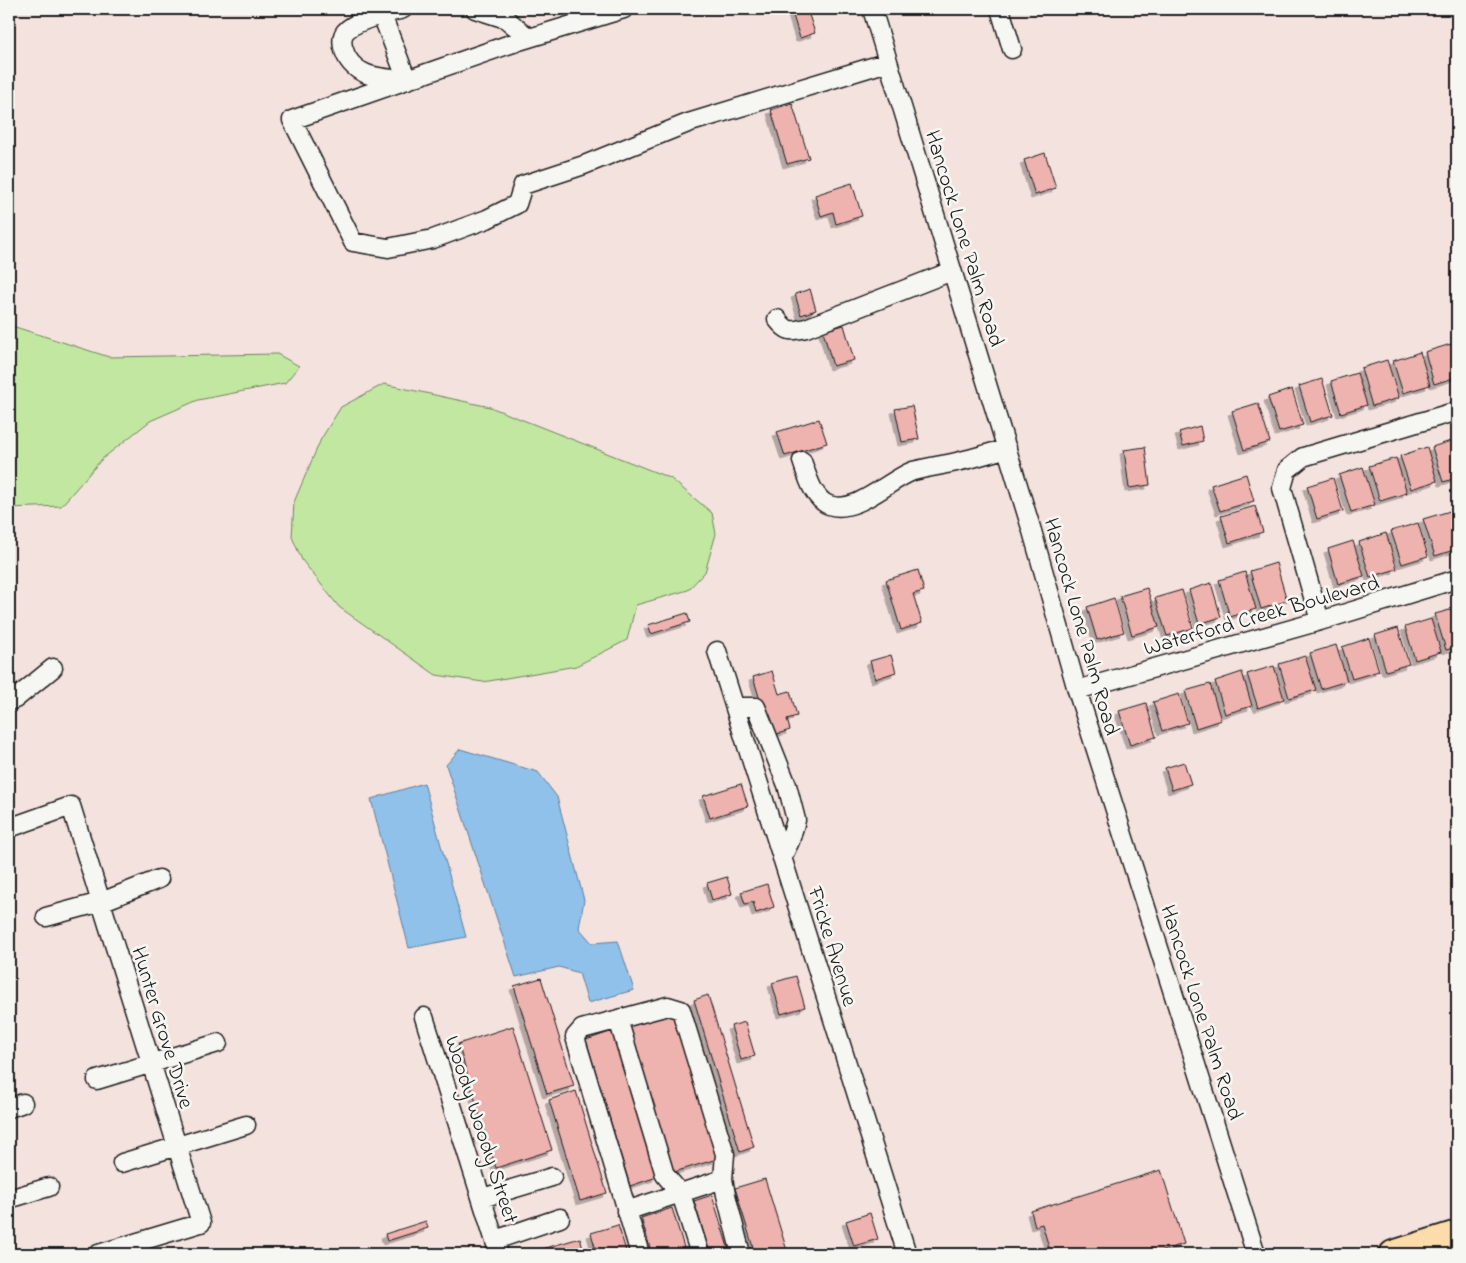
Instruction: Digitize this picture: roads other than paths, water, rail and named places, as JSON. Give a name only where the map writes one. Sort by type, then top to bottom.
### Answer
[{"type":"highway","points":[[1393,1254],[1457,1234]]},
{"type":"street","points":[[403,9],[357,24],[345,32],[342,41],[345,56],[355,67],[368,76],[407,80]]},
{"type":"street","points":[[475,9],[506,19],[529,38]]},
{"type":"street","points":[[624,9],[529,38],[292,120],[353,242],[388,248],[433,239],[487,220],[518,204],[523,185],[584,165],[688,123],[888,62]]},
{"type":"street","name":"Hancock Lone Palm Road","points":[[872,9],[1032,531],[1077,690],[1256,1254]]},
{"type":"street","points":[[1000,9],[1012,49]]},
{"type":"street","points":[[382,15],[407,80]]},
{"type":"street","points":[[777,319],[785,329],[794,331],[806,328],[952,271]]},
{"type":"street","points":[[1320,621],[1282,488],[1287,470],[1303,457],[1457,411]]},
{"type":"street","points":[[802,461],[810,483],[818,496],[829,505],[847,506],[871,496],[912,472],[980,457],[1007,448]]},
{"type":"street","name":"Waterford Creek Boulevard","points":[[1077,690],[1320,621],[1457,579]]},
{"type":"street","name":"Fricke Avenue","points":[[717,651],[908,1254]]},
{"type":"street","points":[[9,700],[15,699],[53,668]]},
{"type":"street","points":[[735,707],[756,707],[787,785],[796,820],[790,841],[782,858]]},
{"type":"street","name":"Hunter Grove Drive","points":[[9,828],[72,806],[201,1223],[98,1254]]},
{"type":"street","points":[[46,917],[101,902],[159,880]]},
{"type":"street","points":[[640,1254],[575,1037],[582,1029],[668,1006],[681,1010],[725,1154],[724,1179],[726,1195],[742,1254]]},
{"type":"street","name":"Woody Woody Street","points":[[424,1017],[497,1247]]},
{"type":"street","points":[[618,1020],[664,1175],[681,1194],[700,1254]]},
{"type":"street","points":[[97,1080],[218,1043]]},
{"type":"street","points":[[122,1163],[246,1125]]},
{"type":"street","points":[[482,1198],[552,1177]]},
{"type":"street","points":[[626,1211],[724,1179]]},
{"type":"street","points":[[9,1199],[49,1187]]},
{"type":"street","points":[[497,1247],[560,1218]]},
{"type":"water","points":[[460,749],[538,772],[557,797],[584,900],[579,928],[592,943],[618,941],[634,990],[588,1003],[579,973],[559,967],[516,977],[446,765]]},
{"type":"water","points":[[424,783],[466,937],[409,948],[371,799]]}]
